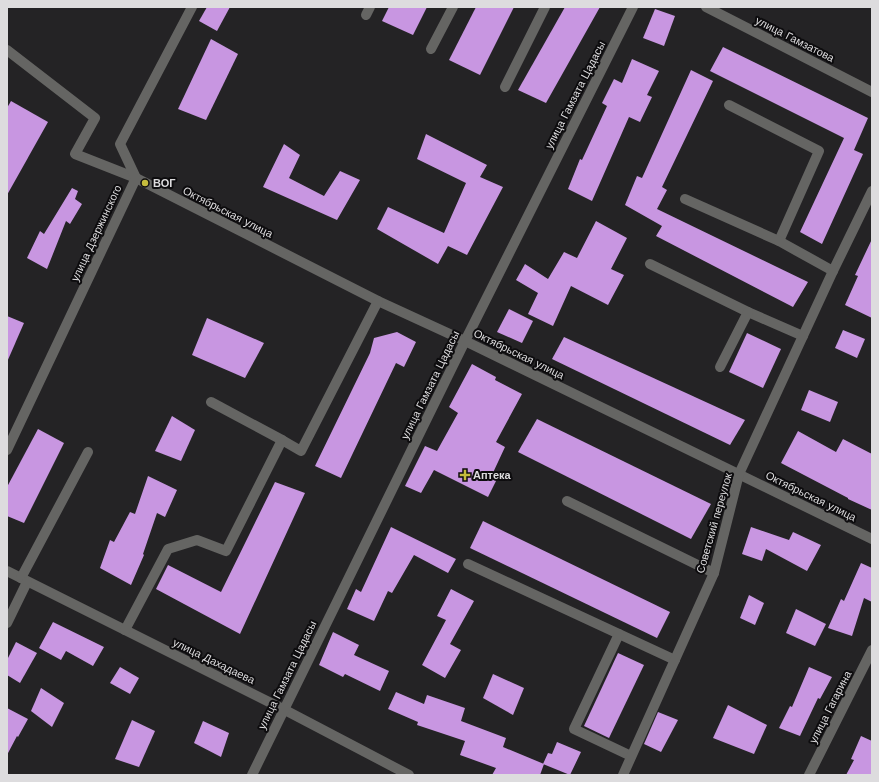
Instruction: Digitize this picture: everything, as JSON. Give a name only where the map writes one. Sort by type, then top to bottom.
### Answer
[{"type":"street","name":"улица Дзержинского","points":[[7,450],[136,178],[120,144],[192,7]]},
{"type":"street","points":[[431,49],[453,7]]},
{"type":"street","points":[[505,87],[545,7]]},
{"type":"street","name":"улица Гамзата Цадасы","points":[[252,775],[283,709],[633,7]]},
{"type":"street","name":"улица Гамзатова","points":[[706,7],[872,92]]},
{"type":"street","name":"Октябрьская улица","points":[[7,50],[95,118],[75,154],[136,178],[378,301],[466,342],[872,539]]},
{"type":"street","points":[[729,104],[819,151],[778,241]]},
{"type":"street","name":"Советский переулок","points":[[623,775],[714,573],[739,474],[833,271],[872,191]]},
{"type":"street","points":[[685,199],[778,241],[833,271]]},
{"type":"street","points":[[650,264],[748,312],[803,336]]},
{"type":"street","points":[[211,402],[301,451],[378,301]]},
{"type":"street","points":[[720,367],[748,312]]},
{"type":"street","points":[[125,630],[168,549],[197,540],[226,551],[282,440]]},
{"type":"street","points":[[7,623],[24,580],[88,452]]},
{"type":"street","points":[[567,501],[714,573]]},
{"type":"street","points":[[468,564],[675,660]]},
{"type":"street","name":"улица Дахадаева","points":[[7,571],[283,709],[410,775]]},
{"type":"street","points":[[620,634],[574,729],[631,756]]},
{"type":"street","name":"улица Гагарина","points":[[809,775],[872,650]]},
{"type":"building","points":[[207,7],[230,7],[217,31],[199,21]]},
{"type":"building","points":[[389,7],[427,7],[413,35],[382,21]]},
{"type":"building","points":[[476,7],[514,7],[480,75],[449,60]]},
{"type":"building","points":[[565,7],[600,7],[546,103],[518,90]]},
{"type":"building","points":[[655,9],[675,16],[664,46],[643,38]]},
{"type":"building","points":[[211,39],[238,54],[206,120],[178,109]]},
{"type":"building","points":[[723,47],[868,118],[854,150],[863,154],[822,244],[800,232],[844,138],[710,71]]},
{"type":"building","points":[[632,59],[659,71],[647,95],[652,97],[640,122],[629,117],[592,201],[568,189],[580,159],[582,160],[607,106],[602,103],[614,79],[622,83]]},
{"type":"building","points":[[691,70],[713,81],[662,187],[667,190],[657,209],[808,282],[793,307],[656,236],[662,226],[625,205],[637,176],[642,178]]},
{"type":"building","points":[[11,101],[48,122],[7,195],[7,108]]},
{"type":"building","points":[[426,134],[487,165],[480,177],[503,187],[467,255],[448,246],[438,264],[377,229],[388,207],[444,233],[466,183],[417,159]]},
{"type":"building","points":[[284,144],[300,155],[289,178],[324,196],[340,171],[360,180],[337,220],[263,187]]},
{"type":"building","points":[[72,188],[78,191],[75,199],[82,204],[70,224],[66,221],[47,269],[27,258],[40,231],[44,234]]},
{"type":"building","points":[[596,221],[627,238],[611,269],[624,275],[608,305],[571,286],[553,326],[528,314],[538,293],[516,280],[525,264],[548,279],[564,252],[577,258]]},
{"type":"building","points":[[872,239],[872,318],[845,305],[858,276],[855,275]]},
{"type":"building","points":[[509,309],[533,321],[522,343],[497,332]]},
{"type":"building","points":[[7,316],[24,323],[7,362]]},
{"type":"building","points":[[207,318],[264,343],[245,378],[192,355]]},
{"type":"building","points":[[843,330],[865,339],[857,358],[835,348]]},
{"type":"building","points":[[397,332],[416,342],[404,367],[396,363],[341,478],[315,466],[370,353],[374,338]]},
{"type":"building","points":[[747,333],[781,349],[763,388],[729,372]]},
{"type":"building","points":[[564,337],[745,420],[730,445],[552,359]]},
{"type":"building","points":[[472,364],[496,377],[495,380],[522,394],[496,442],[505,447],[491,477],[497,479],[488,497],[434,470],[421,493],[405,486],[425,446],[437,451],[458,413],[449,407]]},
{"type":"building","points":[[809,390],[838,402],[830,422],[801,410]]},
{"type":"building","points":[[172,416],[195,430],[181,461],[155,451]]},
{"type":"building","points":[[537,419],[711,504],[691,539],[518,452]]},
{"type":"building","points":[[38,429],[64,443],[24,523],[7,516],[7,487]]},
{"type":"building","points":[[798,431],[836,452],[843,439],[872,454],[872,510],[848,499],[781,463]]},
{"type":"building","points":[[148,476],[177,490],[165,517],[157,513],[143,554],[144,555],[131,585],[100,568],[110,540],[114,542],[130,512],[135,514]]},
{"type":"building","points":[[275,482],[305,493],[240,634],[156,589],[168,565],[221,592]]},
{"type":"building","points":[[483,521],[670,612],[657,638],[470,548]]},
{"type":"building","points":[[391,527],[456,559],[448,573],[414,555],[392,593],[388,591],[374,621],[347,609],[356,589],[361,592]]},
{"type":"building","points":[[751,527],[789,540],[793,532],[821,545],[807,571],[766,549],[762,561],[742,554]]},
{"type":"building","points":[[861,563],[872,568],[872,602],[864,598],[852,636],[828,628],[841,599],[844,601]]},
{"type":"building","points":[[451,589],[474,601],[450,644],[461,650],[445,678],[422,665],[446,620],[437,616]]},
{"type":"building","points":[[749,595],[764,603],[755,625],[740,618]]},
{"type":"building","points":[[796,609],[826,624],[815,646],[786,633]]},
{"type":"building","points":[[53,622],[104,647],[93,666],[66,651],[61,660],[39,648]]},
{"type":"building","points":[[333,632],[359,645],[354,655],[389,671],[380,691],[345,674],[343,677],[319,665]]},
{"type":"building","points":[[16,642],[37,653],[20,683],[7,675],[7,660]]},
{"type":"building","points":[[618,653],[644,665],[609,738],[584,726]]},
{"type":"building","points":[[120,667],[139,678],[130,694],[110,683]]},
{"type":"building","points":[[809,667],[832,677],[820,699],[818,698],[800,736],[779,728],[790,706],[792,707]]},
{"type":"building","points":[[493,674],[524,688],[513,715],[483,698]]},
{"type":"building","points":[[41,688],[64,703],[52,727],[31,711]]},
{"type":"building","points":[[396,692],[424,704],[427,695],[465,708],[461,721],[506,738],[503,747],[544,764],[540,775],[492,775],[496,768],[460,755],[465,741],[417,725],[418,722],[388,709]]},
{"type":"building","points":[[728,705],[767,725],[754,754],[713,738]]},
{"type":"building","points":[[7,708],[28,719],[7,755]]},
{"type":"building","points":[[658,712],[678,720],[661,752],[644,744]]},
{"type":"building","points":[[132,720],[155,731],[139,767],[115,759]]},
{"type":"building","points":[[203,721],[229,733],[221,757],[194,743]]},
{"type":"building","points":[[861,736],[872,741],[872,775],[846,775],[854,760],[851,759]]},
{"type":"building","points":[[557,742],[581,752],[570,775],[543,764],[548,753],[552,754]]},
{"type":"place","name":"ВОГ","points":[[145,183]]},
{"type":"place","name":"Аптека","points":[[465,475]]}]
